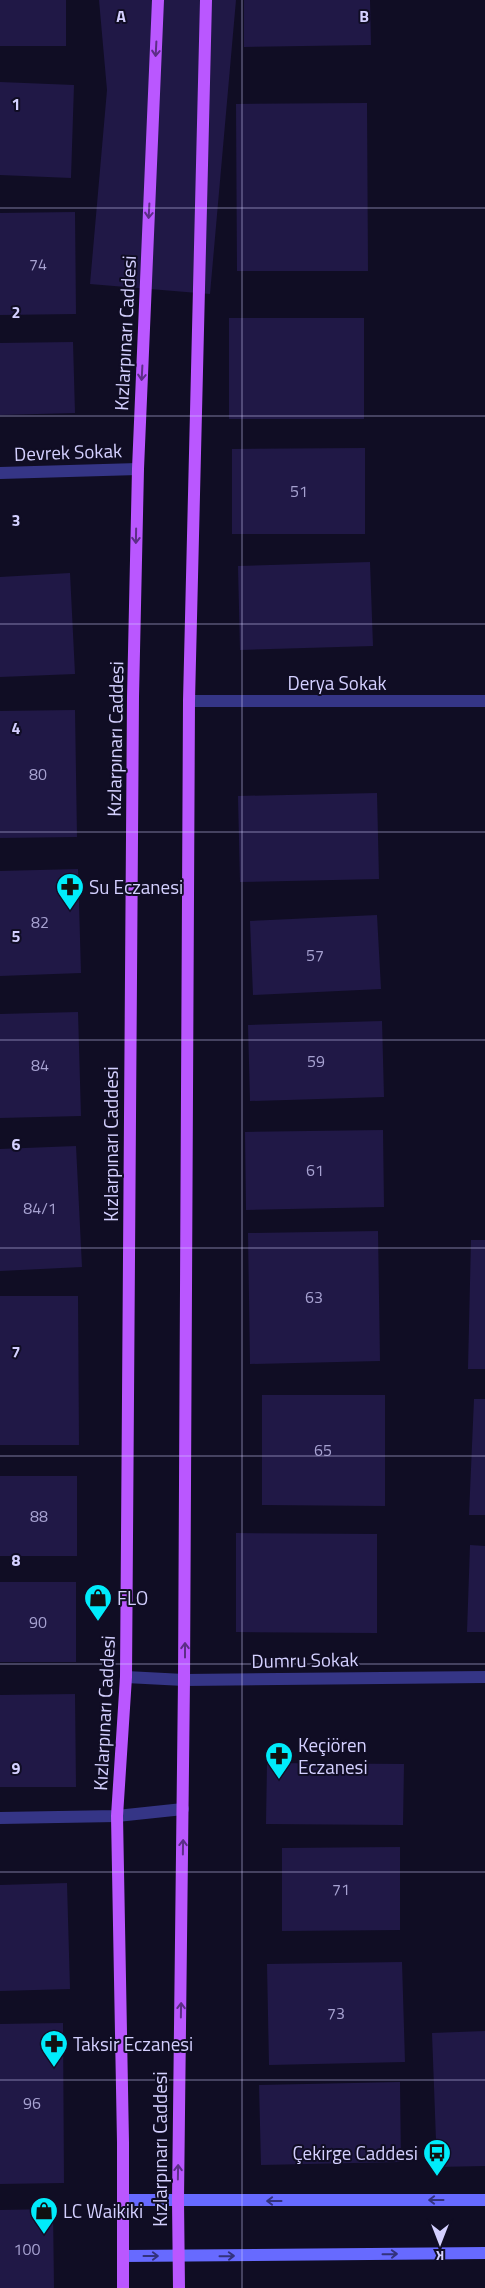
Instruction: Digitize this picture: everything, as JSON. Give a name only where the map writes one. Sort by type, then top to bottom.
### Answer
[{"type":"main road","name":"Kızlarpınarı Caddesi","points":[[123,2288],[118,1816],[126,1677],[133,717],[138,469],[158,0]]},
{"type":"main road","name":"Kızlarpınarı Caddesi","points":[[179,2288],[178,2200],[184,1680],[189,701],[206,0]]},
{"type":"main road","points":[[123,2200],[485,2200]]},
{"type":"main road","points":[[123,2256],[485,2253]]},
{"type":"street","name":"Devrek Sokak","points":[[0,473],[138,469]]},
{"type":"street","name":"Derya Sokak","points":[[189,701],[485,701]]},
{"type":"street","name":"Dumru Sokak","points":[[126,1677],[184,1680],[485,1677]]},
{"type":"street","points":[[0,1818],[118,1816],[183,1809]]},
{"type":"building","points":[[0,0],[66,0],[66,46],[0,46]]},
{"type":"building","points":[[99,0],[236,0],[210,294],[90,284],[107,90]]},
{"type":"building","points":[[244,0],[370,0],[371,45],[244,47]]},
{"type":"building","points":[[0,82],[74,85],[71,178],[0,175]]},
{"type":"building","points":[[367,103],[368,271],[237,271],[236,104]]},
{"type":"building","points":[[75,212],[76,314],[0,315],[0,213]]},
{"type":"building","points":[[229,318],[364,318],[364,419],[229,419]]},
{"type":"building","points":[[73,342],[75,413],[0,415],[0,343]]},
{"type":"building","points":[[365,448],[365,534],[232,534],[232,449]]},
{"type":"building","points":[[370,562],[373,646],[240,650],[238,566]]},
{"type":"building","points":[[70,573],[75,674],[0,677],[0,577]]},
{"type":"building","points":[[75,710],[77,837],[0,838],[0,711]]},
{"type":"building","points":[[377,793],[379,879],[240,882],[238,796]]},
{"type":"building","points":[[78,869],[81,973],[0,976],[0,871]]},
{"type":"building","points":[[377,915],[381,989],[253,995],[250,921]]},
{"type":"building","points":[[78,1012],[81,1116],[0,1118],[0,1014]]},
{"type":"building","points":[[382,1021],[384,1097],[250,1101],[248,1025]]},
{"type":"building","points":[[383,1130],[384,1207],[246,1210],[245,1132]]},
{"type":"building","points":[[76,1146],[82,1267],[0,1271],[0,1149]]},
{"type":"building","points":[[378,1231],[380,1361],[250,1364],[248,1233]]},
{"type":"building","points":[[471,1240],[485,1240],[485,1369],[468,1369]]},
{"type":"building","points":[[0,1296],[78,1296],[79,1445],[0,1445]]},
{"type":"building","points":[[262,1395],[385,1395],[385,1506],[262,1505]]},
{"type":"building","points":[[474,1399],[485,1399],[485,1515],[469,1515]]},
{"type":"building","points":[[0,1476],[77,1476],[77,1556],[0,1556]]},
{"type":"building","points":[[236,1533],[377,1534],[377,1633],[236,1632]]},
{"type":"building","points":[[470,1545],[485,1546],[485,1632],[467,1632]]},
{"type":"building","points":[[0,1582],[76,1582],[76,1662],[0,1662]]},
{"type":"building","points":[[75,1694],[76,1787],[0,1787],[0,1695]]},
{"type":"building","points":[[267,1763],[404,1764],[403,1825],[266,1824]]},
{"type":"building","points":[[400,1847],[400,1930],[282,1931],[282,1848]]},
{"type":"building","points":[[67,1883],[70,1989],[0,1991],[0,1885]]},
{"type":"building","points":[[402,1962],[405,2062],[269,2065],[267,1964]]},
{"type":"building","points":[[63,2023],[64,2183],[0,2184],[0,2024]]},
{"type":"building","points":[[485,2031],[485,2166],[437,2167],[432,2033]]},
{"type":"building","points":[[400,2082],[401,2162],[261,2165],[259,2085]]},
{"type":"building","points":[[53,2209],[54,2288],[0,2288],[0,2210]]},
{"type":"place","name":"Su Eczanesi","points":[[70,911]]},
{"type":"place","name":"FLO","points":[[98,1622]]},
{"type":"place","name":"Keçiören Eczanesi","points":[[279,1780]]},
{"type":"place","name":"Taksir Eczanesi","points":[[54,2068]]},
{"type":"place","name":"Çekirge Caddesi","points":[[437,2177]]},
{"type":"place","name":"LC Waikiki","points":[[44,2235]]}]
